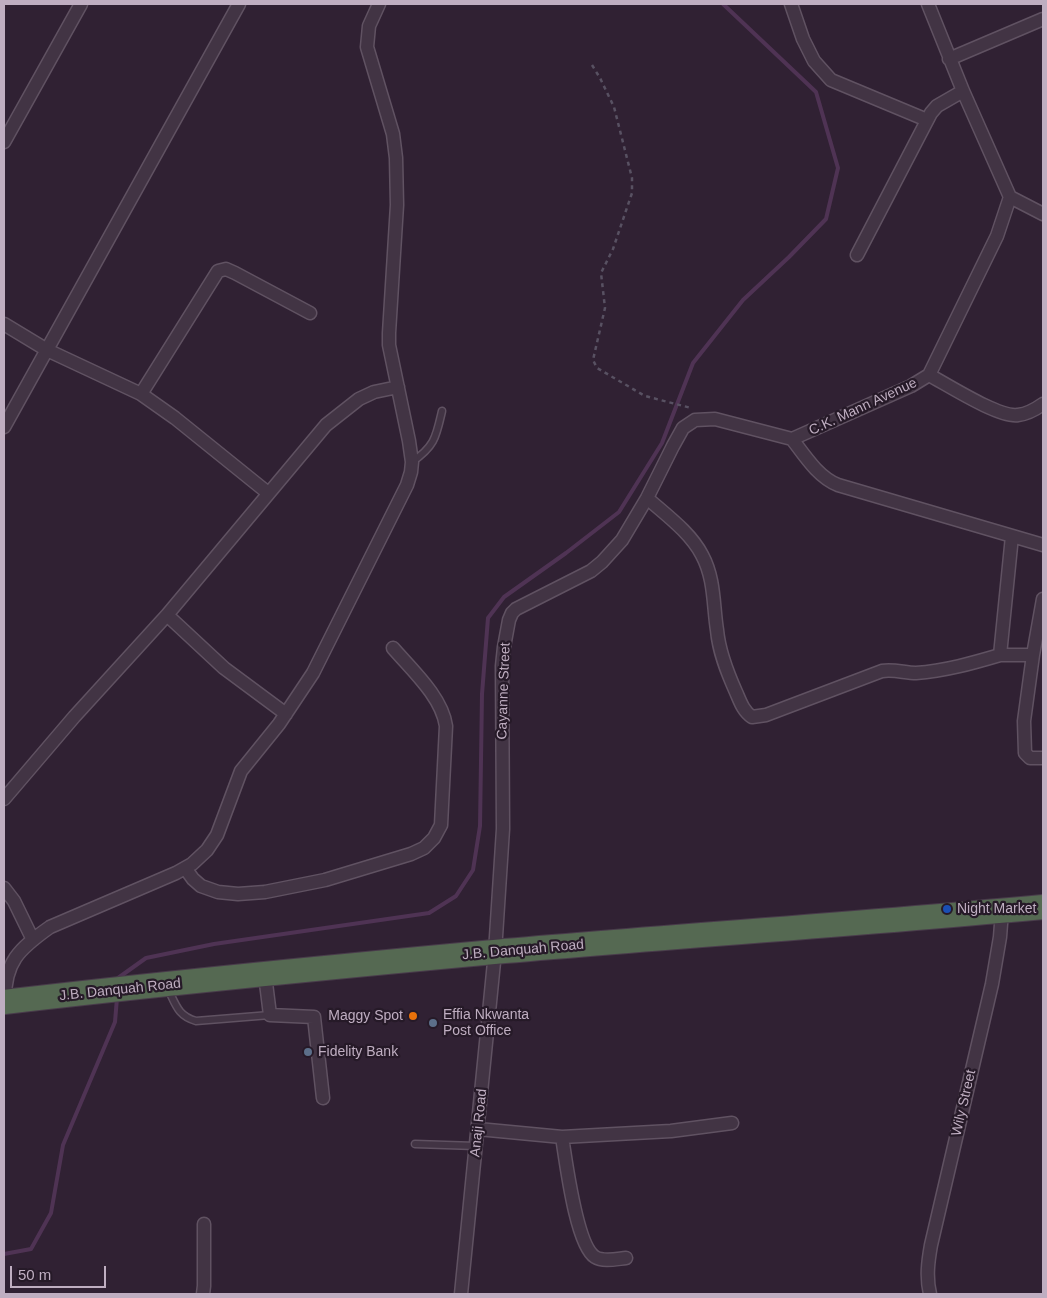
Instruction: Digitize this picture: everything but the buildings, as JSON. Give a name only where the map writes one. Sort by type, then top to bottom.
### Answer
[{"type":"highway","name":"J.B. Danquah Road","points":[[4,1002],[495,952],[1043,907]]},
{"type":"street","points":[[4,142],[81,4]]},
{"type":"street","points":[[4,427],[239,4]]},
{"type":"street","points":[[4,1002],[4,984],[9,968],[16,956],[50,927],[176,873],[207,850],[217,835],[241,771],[286,714],[313,673],[411,472],[412,462],[409,441],[389,345],[397,205],[396,158],[393,134],[367,47],[369,26],[379,4]]},
{"type":"street","points":[[791,4],[810,54],[831,80],[927,120]]},
{"type":"street","points":[[928,4],[963,91],[1010,197],[1043,214]]},
{"type":"street","points":[[950,59],[1043,19]]},
{"type":"street","points":[[857,255],[936,106],[963,91]]},
{"type":"street","name":"C.K. Mann Avenue","points":[[647,498],[679,434],[688,423],[695,420],[715,419],[792,439],[911,386],[929,375],[997,236],[1010,197]]},
{"type":"street","points":[[141,394],[218,271],[226,269],[235,273],[310,313]]},
{"type":"street","points":[[4,324],[47,350],[141,394],[175,418],[268,493]]},
{"type":"street","points":[[929,375],[984,404],[1011,415],[1024,414],[1043,404]]},
{"type":"street","points":[[4,800],[74,717],[167,615],[326,425],[359,399],[374,392],[398,387]]},
{"type":"street","points":[[792,439],[817,470],[830,482],[1043,545]]},
{"type":"street","points":[[647,498],[682,530],[703,556],[713,587],[717,631],[722,655],[742,707],[752,717],[766,716],[882,671],[921,672],[961,666],[1000,655],[1033,655]]},
{"type":"street","name":"Cayanne Street","points":[[495,952],[503,828],[502,666],[509,620],[516,609],[591,572],[622,540],[647,498]]},
{"type":"street","points":[[1000,655],[1012,536]]},
{"type":"street","points":[[1043,599],[1024,721],[1024,752],[1030,758],[1043,758]]},
{"type":"street","points":[[167,615],[224,668],[286,714]]},
{"type":"street","points":[[184,868],[193,879],[208,889],[238,894],[265,892],[325,880],[411,854],[430,844],[441,825],[445,717],[436,699],[393,648]]},
{"type":"street","points":[[4,888],[14,901],[33,940]]},
{"type":"street","name":"Wily Street","points":[[930,1294],[927,1282],[930,1245],[992,984],[1000,937],[1002,911]]},
{"type":"street","name":"Anaji Road","points":[[461,1294],[495,952]]},
{"type":"street","points":[[264,975],[270,1015],[314,1017],[323,1098]]},
{"type":"street","points":[[478,1129],[562,1137],[671,1131],[732,1123]]},
{"type":"street","points":[[562,1137],[573,1198],[581,1232],[588,1250],[599,1259],[626,1258]]},
{"type":"street","points":[[203,1294],[204,1224]]},
{"type":"lane","points":[[412,462],[426,453],[432,444],[442,411]]},
{"type":"lane","points":[[166,985],[178,1011],[187,1018],[196,1021],[270,1015]]},
{"type":"lane","points":[[415,1144],[476,1146]]},
{"type":"path","points":[[592,65],[614,107],[632,178],[632,193],[615,242],[601,273],[606,308],[593,360],[597,368],[645,396],[689,407]]},
{"type":"waterway","points":[[118,981],[118,978],[146,958],[214,944],[429,913],[456,896],[473,870],[480,826],[482,694],[488,618],[504,597],[619,512],[662,443],[693,363],[743,300],[826,219],[838,168],[816,92],[723,4]]},
{"type":"waterway","points":[[4,1254],[31,1249],[51,1213],[63,1145],[115,1022],[117,998]]},
{"type":"place","name":"Night Market","points":[[947,909]]},
{"type":"place","name":"Maggy Spot","points":[[413,1016]]},
{"type":"place","name":"Effia Nkwanta Post Office","points":[[433,1023]]},
{"type":"place","name":"Fidelity Bank","points":[[308,1052]]}]
